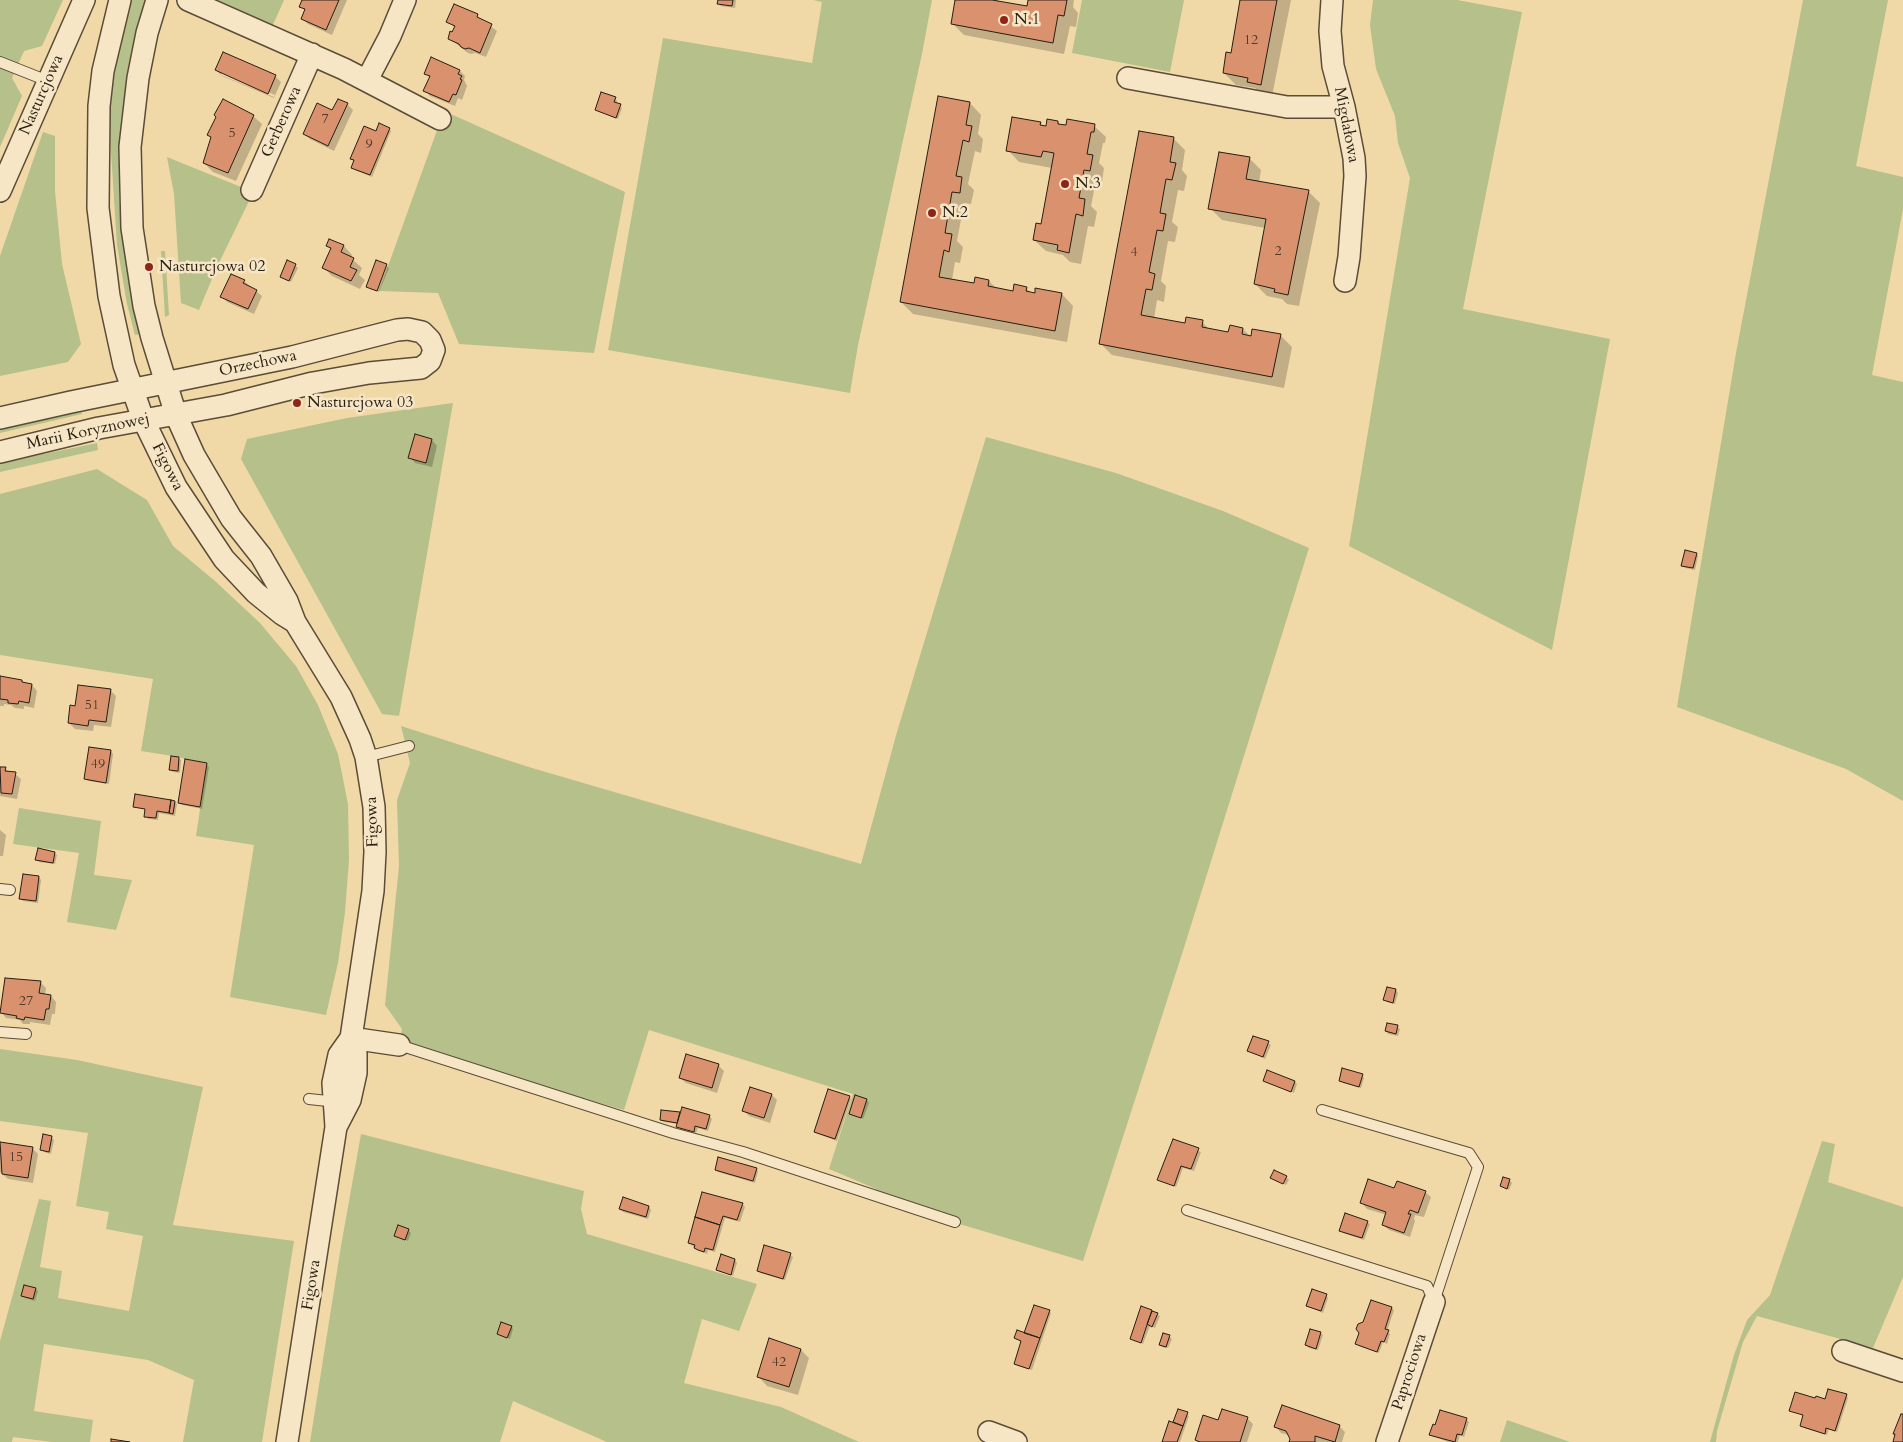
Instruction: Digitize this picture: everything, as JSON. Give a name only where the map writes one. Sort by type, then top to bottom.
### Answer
[{"type":"street","name":"Nasturcjowa","points":[[0,191],[84,0]]},
{"type":"street","name":"Figowa","points":[[120,0],[103,71],[99,106],[98,208],[109,296],[124,364],[144,419],[176,487],[224,560],[256,593],[295,622]]},
{"type":"street","name":"Figowa","points":[[157,0],[147,33],[134,102],[130,146],[130,199],[135,253],[144,306],[176,415],[199,463],[231,518],[261,556],[287,601],[295,622],[341,696],[366,757],[374,807],[373,891],[351,1038],[339,1055],[332,1083],[341,1102],[287,1442]]},
{"type":"street","points":[[188,0],[312,54],[367,80],[440,119]]},
{"type":"street","points":[[367,80],[390,36],[405,0]]},
{"type":"street","name":"Migdałowa","points":[[1332,0],[1330,31],[1333,66],[1344,107],[1354,158],[1355,176],[1349,257],[1345,281]]},
{"type":"street","name":"Gerberowa","points":[[252,190],[312,54]]},
{"type":"street","points":[[1128,78],[1287,107],[1344,107]]},
{"type":"street","name":"Orzechowa","points":[[132,390],[292,357],[408,329],[426,335],[434,350],[432,358],[421,368],[369,373],[313,383],[226,405],[176,415]]},
{"type":"street","name":"Marii Koryznowej","points":[[0,418],[132,390]]},
{"type":"street","name":"Marii Koryznowej","points":[[0,452],[99,428],[176,415]]},
{"type":"street","points":[[351,1038],[399,1045]]},
{"type":"street","name":"Paprociowa","points":[[1387,1442],[1434,1302]]},
{"type":"street","points":[[1843,1351],[1903,1371]]},
{"type":"street","points":[[989,1432],[1016,1442]]},
{"type":"lane","points":[[0,62],[48,81]]},
{"type":"lane","points":[[366,757],[409,746]]},
{"type":"lane","points":[[0,1032],[26,1034]]},
{"type":"lane","points":[[399,1045],[656,1127],[743,1152],[955,1222]]},
{"type":"lane","points":[[309,1099],[341,1102]]},
{"type":"lane","points":[[1322,1110],[1470,1154],[1478,1167],[1434,1302]]},
{"type":"lane","points":[[1187,1210],[1427,1286],[1434,1302]]},
{"type":"green space","points":[[0,0],[63,0],[42,46],[24,51],[12,78],[22,96],[0,147]]},
{"type":"green space","points":[[129,0],[145,0],[131,56],[120,136],[119,196],[123,240],[132,296],[141,334],[135,335],[127,304],[117,245],[108,106],[108,98]]},
{"type":"green space","points":[[210,0],[284,0],[272,27]]},
{"type":"green space","points":[[813,0],[932,0],[922,54],[858,345],[850,393],[608,350],[663,38],[812,63],[822,2]]},
{"type":"green space","points":[[1082,0],[1184,0],[1170,72],[1072,53]]},
{"type":"green space","points":[[1373,0],[1457,0],[1522,12],[1463,309],[1610,339],[1552,650],[1349,546],[1410,178],[1398,143],[1395,116],[1376,69],[1370,25]]},
{"type":"green space","points":[[1803,0],[1888,0],[1856,166],[1903,177],[1903,209],[1872,375],[1903,382],[1903,801],[1846,769],[1677,707],[1736,353]]},
{"type":"green space","points":[[444,111],[625,192],[594,353],[459,344],[438,293],[379,291]]},
{"type":"green space","points":[[43,132],[55,136],[55,191],[62,264],[81,344],[68,362],[0,376],[0,256]]},
{"type":"green space","points":[[167,157],[253,193],[217,267],[199,310],[181,303],[174,194]]},
{"type":"green space","points":[[161,251],[165,251],[169,315],[165,317]]},
{"type":"green space","points":[[453,403],[399,716],[382,714],[241,459],[247,439],[347,418]]},
{"type":"green space","points":[[81,409],[82,414],[0,433],[0,427]]},
{"type":"green space","points":[[986,437],[1116,473],[1223,511],[1309,548],[1182,954],[1083,1261],[963,1225],[877,1195],[876,1189],[829,1169],[853,1094],[649,1030],[624,1110],[522,1081],[400,1040],[402,1029],[385,1005],[399,866],[397,800],[410,763],[401,726],[532,768],[861,864],[897,732]]},
{"type":"green space","points":[[97,443],[98,450],[0,472],[0,463]]},
{"type":"green space","points":[[97,469],[147,500],[173,546],[215,581],[260,623],[296,666],[318,705],[338,754],[348,804],[349,860],[345,912],[338,963],[326,1015],[230,997],[254,845],[196,836],[207,763],[141,751],[153,679],[0,655],[0,494]]},
{"type":"green space","points":[[19,808],[101,821],[94,875],[132,880],[116,930],[67,922],[79,853],[13,844]]},
{"type":"green space","points":[[0,1049],[77,1060],[203,1087],[173,1225],[294,1241],[262,1442],[183,1442],[194,1380],[148,1360],[44,1344],[34,1411],[93,1420],[90,1442],[52,1442],[13,1437],[12,1442],[0,1442],[0,1341],[39,1199],[51,1201],[40,1267],[62,1271],[58,1298],[129,1311],[143,1236],[106,1229],[109,1212],[76,1206],[88,1133],[0,1121]]},
{"type":"green space","points":[[361,1134],[584,1191],[581,1209],[587,1234],[757,1284],[739,1331],[702,1319],[684,1383],[781,1407],[859,1442],[607,1442],[513,1401],[500,1442],[310,1442]]},
{"type":"green space","points":[[1822,1141],[1835,1144],[1828,1182],[1903,1207],[1903,1277],[1873,1348],[1757,1316],[1743,1342],[1717,1431],[1716,1442],[1710,1442],[1734,1355],[1747,1320],[1770,1295]]},
{"type":"green space","points":[[1507,1420],[1570,1442],[1500,1442]]},
{"type":"building","points":[[302,0],[339,0],[326,30],[301,19],[305,9],[299,7]]},
{"type":"building","points":[[718,0],[733,0],[732,6],[717,4]]},
{"type":"building","name":"N.1","points":[[955,0],[992,0],[1027,6],[1028,0],[1067,0],[1064,16],[1058,15],[1053,43],[951,24]]},
{"type":"building","points":[[1240,0],[1277,0],[1261,85],[1247,82],[1248,78],[1223,73],[1226,52],[1231,53]]},
{"type":"building","points":[[454,4],[478,14],[477,17],[492,24],[480,53],[469,48],[465,49],[448,39],[450,31],[452,32],[455,26],[446,22]]},
{"type":"building","points":[[223,52],[276,75],[268,94],[215,70]]},
{"type":"building","points":[[431,57],[460,70],[458,74],[462,76],[460,79],[462,80],[456,95],[453,94],[449,102],[423,91],[430,76],[424,74]]},
{"type":"building","points":[[601,92],[616,97],[614,102],[621,104],[616,118],[595,110]]},
{"type":"building","name":"N.2","points":[[938,96],[970,102],[966,125],[972,126],[969,142],[963,140],[956,176],[962,177],[960,193],[952,192],[945,233],[952,234],[949,252],[944,250],[939,277],[974,283],[975,277],[989,280],[988,286],[1013,291],[1014,284],[1027,287],[1026,291],[1035,293],[1035,288],[1062,293],[1055,331],[900,302]]},
{"type":"building","points":[[223,99],[254,115],[228,173],[203,163],[211,137],[207,135],[216,117],[214,115]]},
{"type":"building","points":[[338,99],[348,103],[328,146],[303,134],[317,103],[332,110]]},
{"type":"building","name":"N.3","points":[[1012,117],[1041,122],[1040,125],[1046,126],[1047,119],[1066,125],[1067,119],[1095,124],[1094,132],[1091,132],[1087,154],[1093,155],[1090,171],[1084,170],[1079,198],[1085,199],[1083,216],[1076,214],[1069,253],[1057,250],[1058,245],[1033,240],[1036,223],[1041,224],[1054,153],[1043,151],[1041,157],[1006,151]]},
{"type":"building","points":[[379,123],[390,128],[370,175],[351,168],[354,160],[350,159],[364,126],[376,131]]},
{"type":"building","points":[[1139,131],[1174,137],[1170,162],[1176,163],[1172,180],[1166,179],[1160,213],[1166,214],[1163,231],[1157,230],[1149,272],[1155,274],[1152,290],[1146,289],[1141,315],[1185,323],[1186,317],[1203,320],[1202,327],[1228,332],[1230,325],[1243,328],[1242,334],[1251,336],[1252,329],[1281,334],[1272,377],[1099,344]]},
{"type":"building","points":[[1219,152],[1250,157],[1246,179],[1309,190],[1288,295],[1274,292],[1275,289],[1254,284],[1266,219],[1208,209]]},
{"type":"building","points":[[329,239],[344,245],[341,252],[354,258],[350,267],[357,270],[351,281],[322,268],[331,248],[326,246]]},
{"type":"building","points":[[287,260],[296,264],[289,281],[280,277]]},
{"type":"building","points":[[376,260],[387,264],[377,291],[366,287]]},
{"type":"building","points":[[231,274],[245,280],[243,283],[257,290],[248,309],[220,297]]},
{"type":"building","points":[[415,434],[432,439],[426,463],[408,458]]},
{"type":"building","points":[[1685,550],[1697,553],[1693,568],[1681,566]]},
{"type":"building","points":[[0,676],[32,684],[29,703],[19,701],[18,704],[8,703],[8,700],[0,699]]},
{"type":"building","points":[[78,685],[111,689],[106,722],[89,720],[88,726],[68,723],[70,705],[75,706]]},
{"type":"building","points":[[89,747],[111,750],[106,783],[84,779]]},
{"type":"building","points":[[171,756],[179,757],[178,771],[169,770]]},
{"type":"building","points":[[185,759],[207,763],[200,807],[178,803]]},
{"type":"building","points":[[0,767],[6,767],[5,771],[16,772],[12,794],[1,793]]},
{"type":"building","points":[[135,794],[171,800],[169,813],[157,811],[156,818],[144,817],[145,809],[133,807]]},
{"type":"building","points":[[171,800],[175,801],[173,814],[169,813]]},
{"type":"building","points":[[38,848],[55,852],[53,863],[35,860]]},
{"type":"building","points":[[23,874],[39,876],[36,901],[19,899]]},
{"type":"building","points":[[5,978],[41,981],[39,993],[51,995],[49,1009],[46,1009],[44,1020],[25,1017],[24,1020],[16,1018],[17,1016],[0,1013]]},
{"type":"building","points":[[1387,987],[1396,989],[1393,1003],[1383,1000]]},
{"type":"building","points":[[1387,1023],[1398,1025],[1396,1034],[1385,1031]]},
{"type":"building","points":[[1253,1036],[1269,1041],[1263,1057],[1247,1051]]},
{"type":"building","points":[[686,1054],[719,1064],[712,1088],[679,1078]]},
{"type":"building","points":[[1342,1068],[1363,1074],[1359,1087],[1339,1081]]},
{"type":"building","points":[[1267,1070],[1295,1081],[1291,1092],[1263,1081]]},
{"type":"building","points":[[750,1087],[772,1094],[764,1118],[742,1111]]},
{"type":"building","points":[[828,1089],[850,1096],[835,1139],[814,1132]]},
{"type":"building","points":[[855,1095],[867,1099],[861,1118],[849,1114]]},
{"type":"building","points":[[682,1107],[710,1115],[706,1129],[695,1126],[694,1132],[676,1127]]},
{"type":"building","points":[[661,1110],[680,1112],[677,1123],[660,1120]]},
{"type":"building","points":[[43,1134],[52,1136],[49,1152],[40,1150]]},
{"type":"building","points":[[1173,1139],[1199,1148],[1191,1169],[1181,1166],[1174,1186],[1157,1180]]},
{"type":"building","points":[[0,1142],[33,1147],[28,1178],[2,1174]]},
{"type":"building","points":[[718,1157],[757,1168],[753,1181],[715,1170]]},
{"type":"building","points":[[1274,1170],[1287,1176],[1283,1184],[1270,1178]]},
{"type":"building","points":[[1503,1177],[1510,1179],[1507,1189],[1500,1186]]},
{"type":"building","points":[[1368,1179],[1394,1188],[1397,1181],[1426,1191],[1418,1213],[1410,1210],[1408,1214],[1411,1214],[1404,1233],[1382,1225],[1386,1212],[1360,1203]]},
{"type":"building","points":[[702,1192],[743,1203],[737,1220],[723,1216],[720,1225],[695,1217]]},
{"type":"building","points":[[623,1197],[649,1206],[646,1217],[619,1209]]},
{"type":"building","points":[[1345,1213],[1368,1221],[1362,1238],[1339,1231]]},
{"type":"building","points":[[695,1217],[720,1225],[713,1250],[705,1248],[704,1252],[694,1248],[695,1245],[688,1243]]},
{"type":"building","points":[[398,1225],[409,1229],[405,1240],[394,1236]]},
{"type":"building","points":[[764,1245],[791,1253],[783,1279],[757,1271]]},
{"type":"building","points":[[721,1254],[735,1259],[731,1275],[716,1270]]},
{"type":"building","points":[[24,1285],[36,1288],[33,1299],[21,1296]]},
{"type":"building","points":[[1312,1289],[1327,1294],[1321,1311],[1306,1306]]},
{"type":"building","points":[[1371,1300],[1392,1307],[1385,1329],[1389,1330],[1384,1342],[1381,1341],[1377,1352],[1355,1344],[1359,1333],[1356,1329],[1358,1324],[1363,1322]]},
{"type":"building","points":[[1034,1305],[1050,1310],[1040,1338],[1024,1333]]},
{"type":"building","points":[[1141,1306],[1152,1310],[1141,1343],[1130,1339]]},
{"type":"building","points":[[1152,1311],[1158,1313],[1152,1327],[1147,1324]]},
{"type":"building","points":[[501,1322],[512,1326],[507,1338],[497,1334]]},
{"type":"building","points":[[1310,1329],[1321,1332],[1316,1349],[1305,1345]]},
{"type":"building","points":[[1017,1330],[1040,1338],[1029,1369],[1014,1364],[1021,1341],[1014,1338]]},
{"type":"building","points":[[1163,1333],[1170,1335],[1166,1347],[1159,1345]]},
{"type":"building","points":[[769,1338],[801,1349],[789,1387],[757,1377]]},
{"type":"building","points":[[1828,1389],[1847,1394],[1835,1431],[1826,1428],[1825,1434],[1800,1426],[1803,1415],[1789,1411],[1795,1392],[1825,1399]]},
{"type":"building","points":[[1282,1405],[1340,1425],[1335,1442],[1315,1436],[1315,1442],[1289,1442],[1290,1439],[1286,1431],[1274,1427]]},
{"type":"building","points":[[1178,1409],[1188,1412],[1183,1426],[1173,1422]]},
{"type":"building","points":[[1222,1409],[1248,1417],[1240,1442],[1200,1442],[1195,1440],[1203,1415],[1218,1420]]},
{"type":"building","points":[[1440,1410],[1467,1418],[1462,1435],[1457,1434],[1455,1442],[1429,1435]]},
{"type":"building","points":[[1901,1414],[1903,1414],[1903,1442],[1893,1442],[1895,1434],[1893,1434]]},
{"type":"building","points":[[1169,1421],[1183,1426],[1177,1442],[1162,1442]]},
{"type":"building","points":[[111,1439],[130,1442],[111,1442]]},
{"type":"place","name":"N.1","points":[[1004,20]]},
{"type":"place","name":"N.3","points":[[1065,184]]},
{"type":"place","name":"N.2","points":[[932,213]]},
{"type":"place","name":"Nasturcjowa 02","points":[[149,267]]},
{"type":"place","name":"Nasturcjowa 03","points":[[297,403]]}]
